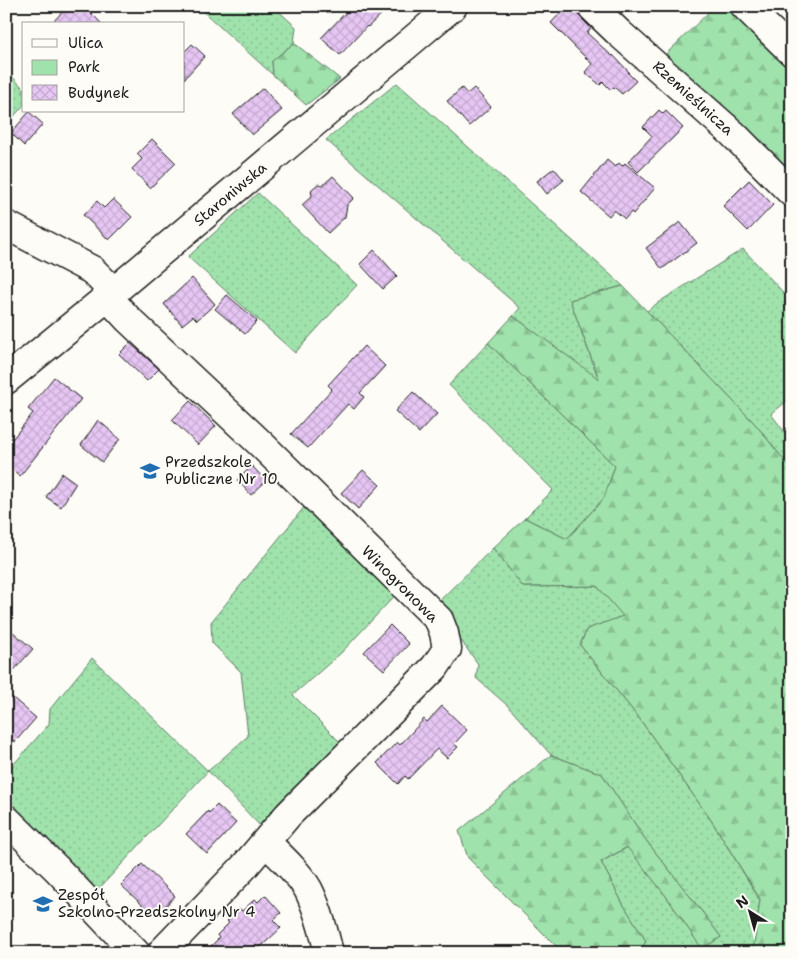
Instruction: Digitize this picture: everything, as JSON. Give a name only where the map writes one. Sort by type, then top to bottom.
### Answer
[{"type":"street","name":"Staroniwska","points":[[6,380],[452,6]]},
{"type":"street","name":"Rzemieślnicza","points":[[591,6],[733,134],[792,193]]},
{"type":"street","points":[[745,6],[792,52]]},
{"type":"street","name":"Winogronowa","points":[[6,225],[92,270],[106,284],[112,293],[116,306],[128,319],[262,445],[439,620],[444,634],[447,649],[435,667],[288,814],[266,842],[170,950]]},
{"type":"street","points":[[6,819],[57,869],[136,953]]},
{"type":"street","points":[[266,842],[292,869],[307,889],[317,913],[329,953]]},
{"type":"green space","points":[[197,6],[273,6],[296,27],[294,43],[272,61],[273,75]]},
{"type":"green space","points":[[715,6],[738,6],[792,61],[792,179],[662,58]]},
{"type":"green space","points":[[294,43],[340,79],[306,105],[273,75],[272,61]]},
{"type":"green space","points":[[6,70],[22,87],[22,107],[6,125]]},
{"type":"green space","points":[[397,83],[623,286],[570,300],[599,380],[513,316],[520,308],[326,140]]},
{"type":"green space","points":[[258,193],[357,285],[295,353],[188,257]]},
{"type":"green space","points":[[743,249],[792,302],[792,397],[771,414],[792,442],[792,470],[756,425],[647,311]]},
{"type":"green space","points":[[623,286],[756,425],[792,470],[792,953],[753,953],[760,899],[713,823],[639,718],[580,645],[587,629],[623,616],[597,586],[523,587],[493,548],[525,518],[567,539],[604,498],[615,466],[488,343],[513,316],[599,379],[570,300]]},
{"type":"green space","points":[[488,343],[615,466],[604,498],[567,539],[525,518],[553,490],[449,385]]},
{"type":"green space","points":[[310,500],[401,589],[342,652],[293,695],[344,746],[262,828],[208,771],[248,736],[241,672],[212,643],[211,622]]},
{"type":"green space","points":[[493,548],[523,587],[597,586],[624,616],[587,629],[580,645],[639,718],[713,823],[760,900],[753,953],[639,953],[646,941],[623,904],[601,862],[628,847],[666,896],[702,948],[721,937],[645,839],[602,774],[551,755],[508,706],[476,678],[478,664],[435,605]]},
{"type":"green space","points":[[92,658],[208,771],[95,893],[30,826],[6,805],[6,773],[49,724],[50,709]]},
{"type":"green space","points":[[551,755],[602,774],[645,839],[721,937],[702,949],[666,896],[627,847],[601,862],[623,904],[646,941],[639,953],[563,953],[468,858],[459,831]]},
{"type":"building","points":[[68,6],[84,6],[100,22],[53,22]]},
{"type":"building","points":[[352,6],[390,6],[367,26],[340,55],[321,38]]},
{"type":"building","points":[[567,6],[571,6],[591,28],[587,33],[613,55],[636,81],[622,94],[614,87],[611,90],[603,82],[600,85],[585,72],[592,64],[551,23]]},
{"type":"building","points":[[192,44],[205,56],[185,78],[185,51]]},
{"type":"building","points":[[263,88],[282,110],[252,135],[233,114]]},
{"type":"building","points":[[462,88],[467,94],[474,88],[491,107],[469,126],[447,101]]},
{"type":"building","points":[[659,110],[663,114],[666,111],[683,128],[638,172],[628,162],[652,136],[643,127]]},
{"type":"building","points":[[29,112],[43,124],[24,146],[11,133]]},
{"type":"building","points":[[152,139],[176,163],[150,188],[132,169],[142,159],[137,154]]},
{"type":"building","points":[[607,160],[615,167],[619,163],[622,166],[625,163],[655,188],[633,214],[631,212],[625,219],[614,210],[609,216],[581,192]]},
{"type":"building","points":[[554,168],[564,180],[547,194],[537,181]]},
{"type":"building","points":[[333,176],[354,198],[347,205],[345,217],[328,233],[302,205],[312,196],[311,190],[318,184],[323,185]]},
{"type":"building","points":[[749,180],[773,205],[748,231],[723,206]]},
{"type":"building","points":[[113,199],[132,217],[109,240],[83,215],[97,201],[104,208]]},
{"type":"building","points":[[680,222],[697,243],[662,269],[646,248]]},
{"type":"building","points":[[374,250],[397,276],[383,289],[360,264]]},
{"type":"building","points":[[192,278],[215,304],[197,320],[193,316],[182,325],[164,304]]},
{"type":"building","points":[[227,295],[257,321],[245,334],[215,309]]},
{"type":"building","points":[[130,343],[159,369],[147,381],[119,354]]},
{"type":"building","points":[[364,346],[385,366],[360,393],[364,397],[354,409],[348,404],[308,448],[291,434],[332,389],[328,385]]},
{"type":"building","points":[[54,377],[81,399],[20,476],[6,464],[6,447],[33,413],[28,409]]},
{"type":"building","points":[[413,392],[437,414],[419,433],[395,411]]},
{"type":"building","points":[[190,401],[216,426],[198,445],[172,420]]},
{"type":"building","points":[[98,420],[120,439],[102,462],[81,445]]},
{"type":"building","points":[[252,466],[266,481],[251,495],[237,480]]},
{"type":"building","points":[[363,470],[380,485],[358,509],[341,493]]},
{"type":"building","points":[[62,473],[76,483],[61,507],[46,497]]},
{"type":"building","points":[[390,625],[409,644],[384,670],[364,652]]},
{"type":"building","points":[[6,626],[33,649],[6,679]]},
{"type":"building","points":[[6,692],[36,718],[15,742],[6,735]]},
{"type":"building","points":[[442,706],[467,730],[454,744],[458,747],[447,758],[437,749],[408,779],[405,776],[398,784],[377,763],[397,742],[400,745],[424,719],[427,722]]},
{"type":"building","points":[[217,805],[236,823],[207,854],[186,834],[208,811],[209,813]]},
{"type":"building","points":[[142,864],[175,896],[162,910],[160,908],[153,915],[121,885]]},
{"type":"building","points":[[265,895],[281,913],[273,920],[281,928],[254,953],[204,953],[219,938],[217,935],[229,923],[227,921],[240,909],[242,911],[255,899],[258,902]]},
{"type":"place","name":"Przedszkole Publiczne Nr 10","points":[[150,471]]},
{"type":"place","name":"Zespół Szkolno-Przedszkolny Nr 4","points":[[43,904]]}]
